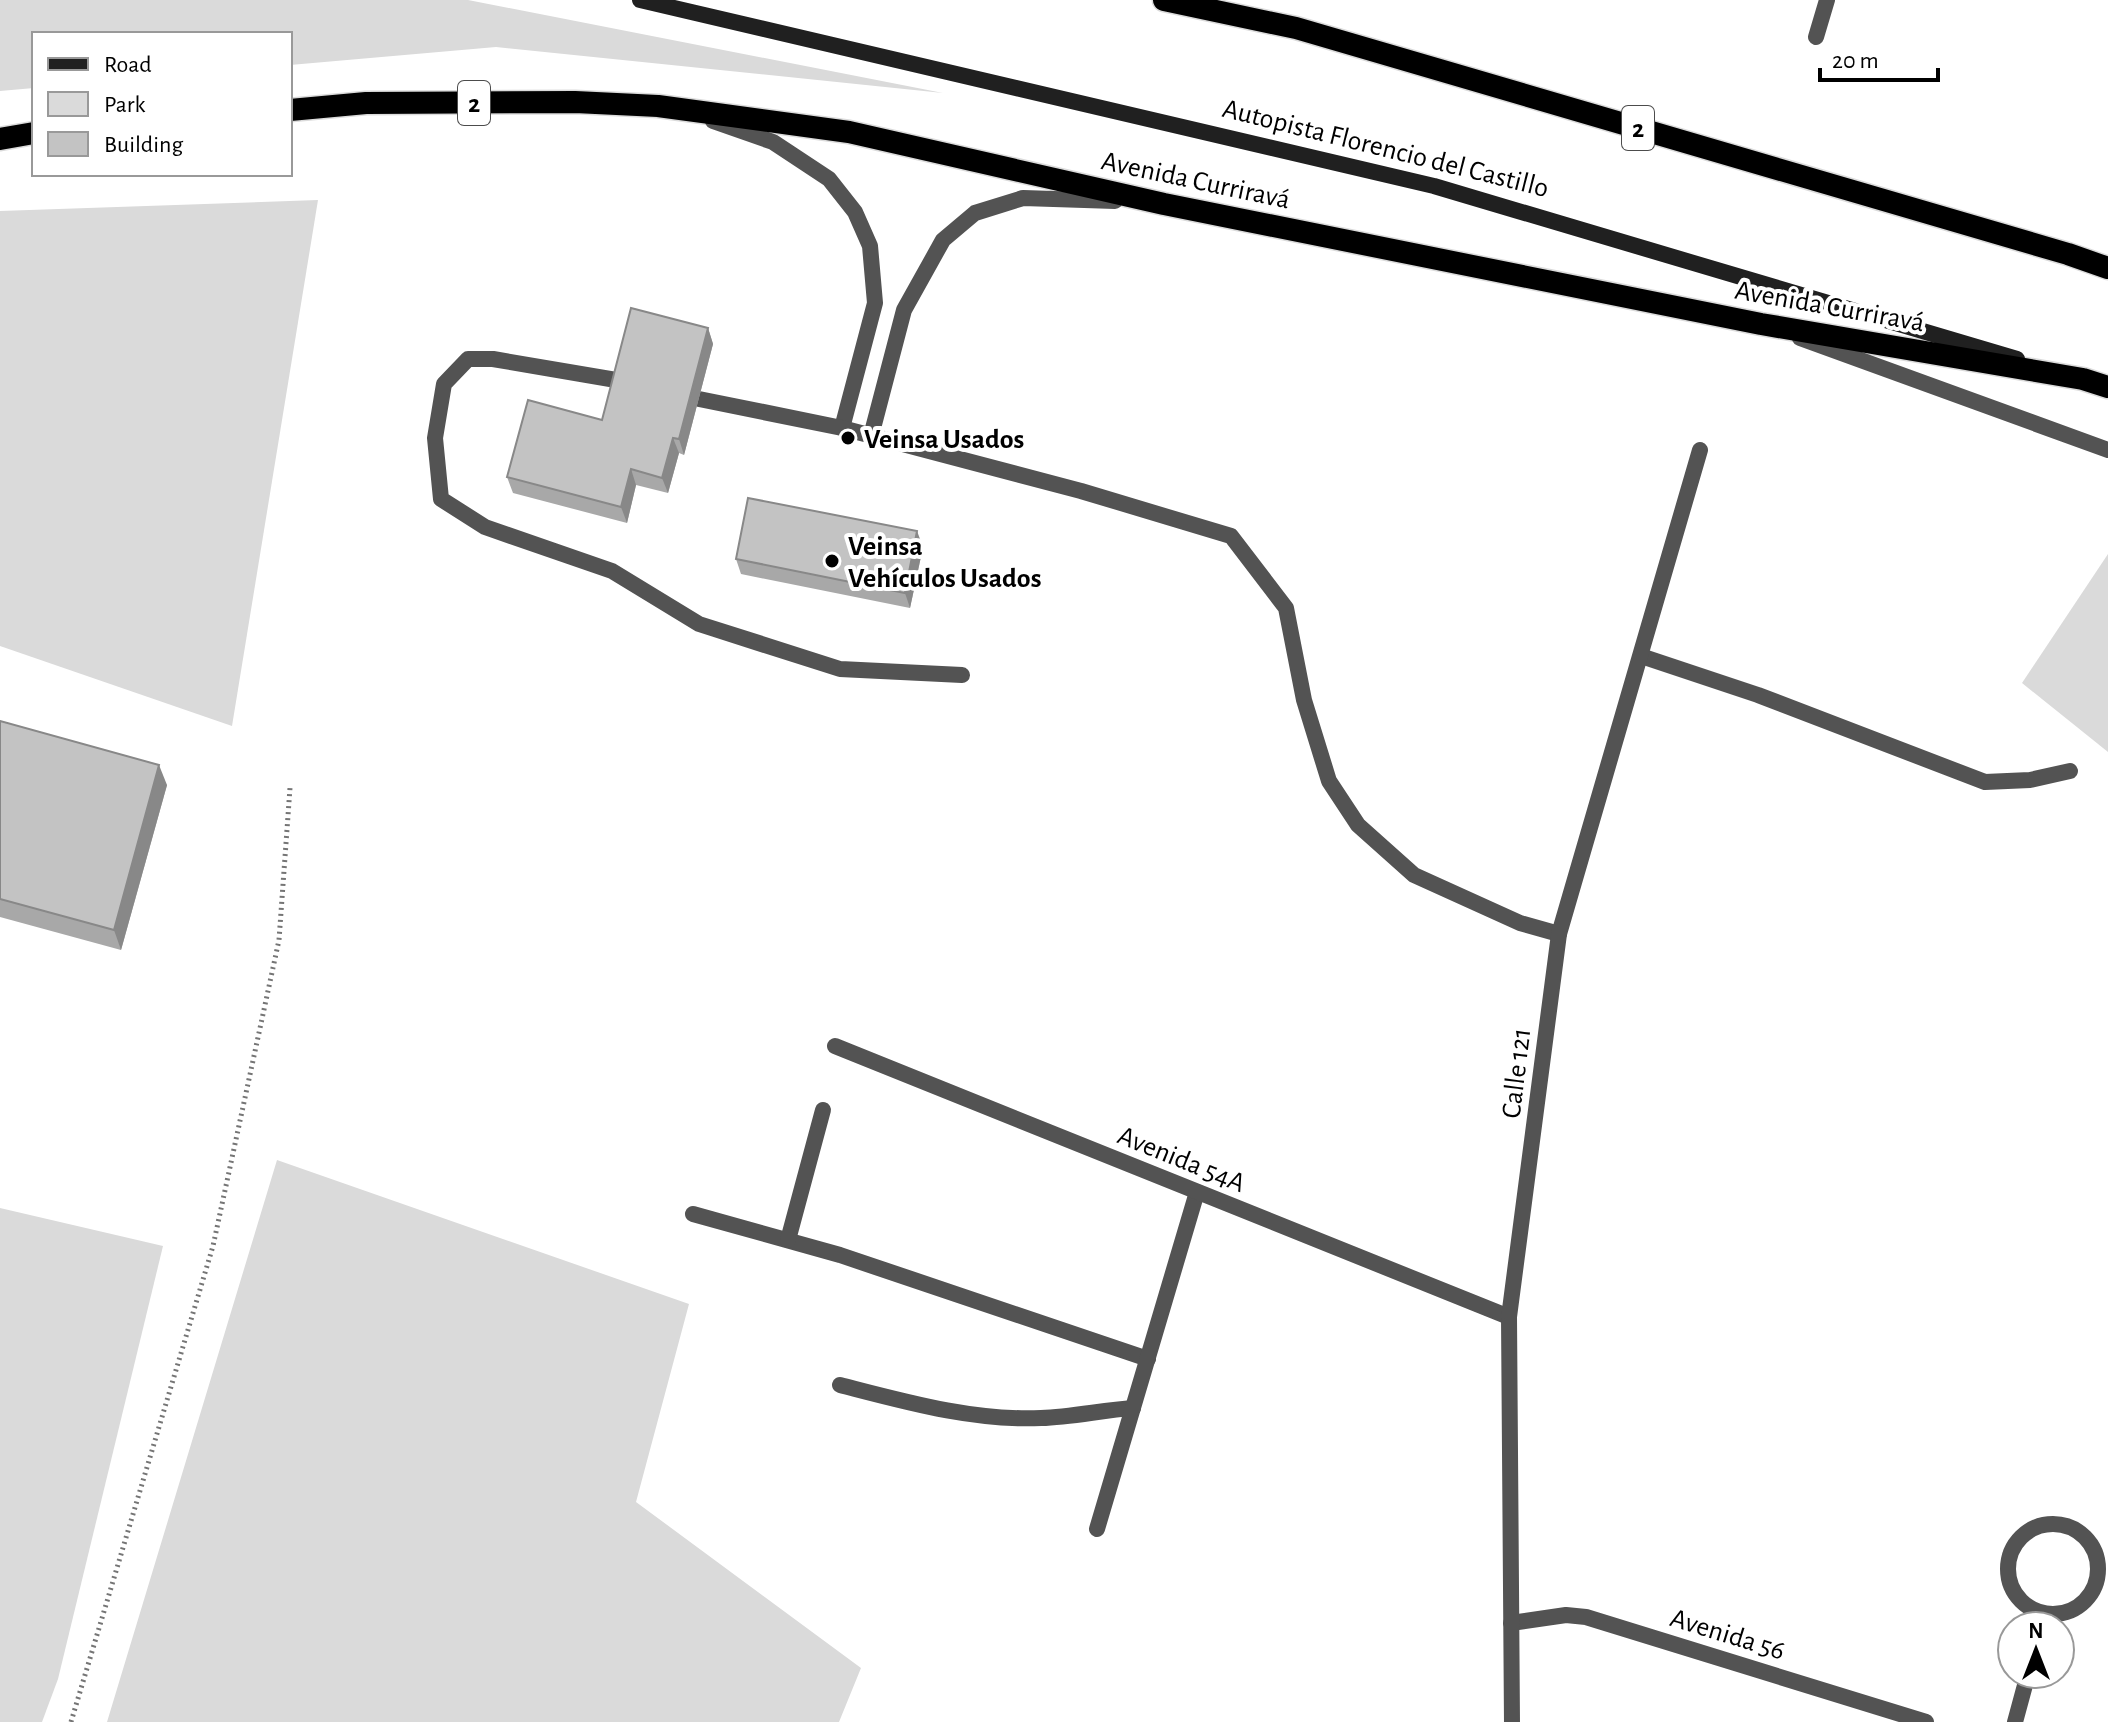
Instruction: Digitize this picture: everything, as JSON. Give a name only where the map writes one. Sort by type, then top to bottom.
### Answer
[{"type":"highway","name":"2","points":[[1164,0],[1296,28],[2054,249],[2108,268]]},
{"type":"highway","name":"Avenida Curriravá","points":[[292,110],[381,103],[575,102],[658,106],[849,132],[1164,204],[1761,324],[2083,379]]},
{"type":"highway","points":[[0,139],[32,133]]},
{"type":"highway","name":"Autopista Florencio del Castillo","points":[[2083,379],[2108,387]]},
{"type":"main road","name":"Autopista Florencio del Castillo","points":[[640,0],[1434,186],[2083,379]]},
{"type":"street","points":[[1816,37],[1827,0]]},
{"type":"street","points":[[658,106],[773,142],[829,179],[855,212],[870,246],[875,303],[842,428]]},
{"type":"street","points":[[871,436],[904,310],[943,240],[975,213],[1023,198],[1164,204]]},
{"type":"street","points":[[1761,324],[2108,450]]},
{"type":"street","points":[[622,381],[493,359],[468,359],[444,384],[435,438],[441,499],[485,527],[612,571],[699,624],[840,669],[962,675]]},
{"type":"street","points":[[699,399],[842,428],[1108,499],[1231,536],[1286,608],[1304,700],[1329,781],[1358,825],[1414,875],[1520,923],[1559,934]]},
{"type":"street","name":"Calle 121","points":[[1512,1722],[1509,1317],[1559,934],[1700,450]]},
{"type":"street","points":[[1641,656],[1758,695],[1985,782],[2030,780],[2070,771]]},
{"type":"street","name":"Avenida 54A","points":[[835,1046],[1509,1317]]},
{"type":"street","points":[[788,1240],[823,1110]]},
{"type":"street","points":[[1097,1529],[1197,1192]]},
{"type":"street","points":[[693,1214],[855,1260],[1148,1359]]},
{"type":"street","points":[[840,1385],[974,1415],[1041,1418],[1133,1408]]},
{"type":"street","points":[[2058,1524],[2074,1529],[2094,1547],[2099,1562],[2097,1585],[2089,1599],[2077,1610],[2043,1619],[2013,1592],[2008,1577],[2008,1561],[2020,1538],[2042,1525],[2058,1524]]},
{"type":"street","name":"Avenida 56","points":[[1511,1623],[1566,1615],[1586,1617],[1926,1722]]},
{"type":"street","points":[[2015,1722],[2024,1690]]},
{"type":"path","points":[[71,1722],[213,1246],[279,940],[290,788]]},
{"type":"green space","points":[[0,0],[468,0],[943,93],[496,47],[292,65],[292,32],[32,32],[32,88],[0,91]]},
{"type":"green space","points":[[318,200],[232,726],[0,646],[0,211]]},
{"type":"green space","points":[[2108,554],[2108,752],[2022,683]]},
{"type":"green space","points":[[277,1160],[689,1304],[636,1502],[861,1668],[839,1722],[107,1722]]},
{"type":"green space","points":[[0,1208],[163,1246],[58,1679],[42,1722],[0,1722]]},
{"type":"building","points":[[631,308],[708,328],[679,439],[673,438],[662,478],[631,469],[621,507],[507,477],[528,400],[602,420]]},
{"type":"building","name":"Veinsa Vehículos Usados","points":[[748,498],[917,531],[905,593],[736,559]]},
{"type":"building","points":[[0,721],[159,765],[114,930],[0,899]]},
{"type":"place","name":"Veinsa Usados","points":[[848,438]]},
{"type":"place","name":"Veinsa Vehículos Usados","points":[[832,561]]}]
